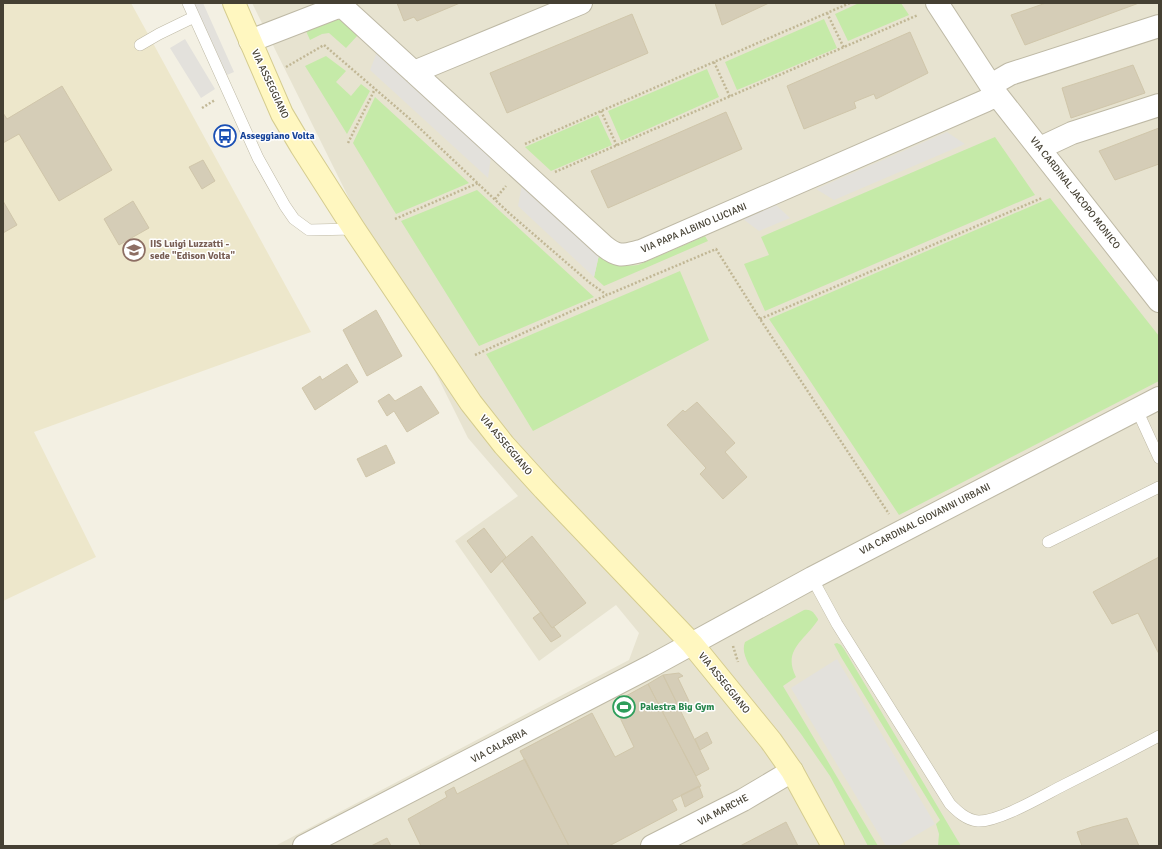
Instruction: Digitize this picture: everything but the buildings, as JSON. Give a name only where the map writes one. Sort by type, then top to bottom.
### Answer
[{"type":"street","name":"VIA ASSEGGIANO","points":[[234,3],[282,114],[354,229],[471,403],[504,445],[544,489],[692,644],[771,741],[792,771],[833,846]]},
{"type":"street","points":[[414,72],[581,3]]},
{"type":"street","name":"VIA CARDINAL JACOPO MONICO","points":[[937,3],[994,90],[1159,301]]},
{"type":"street","name":"VIA PAPA ALBINO LUCIANI","points":[[250,42],[338,7],[345,9],[604,246],[614,254],[623,255],[648,248],[985,101],[994,90]]},
{"type":"street","points":[[994,90],[1010,74],[1159,26]]},
{"type":"street","points":[[1040,148],[1072,133],[1159,105]]},
{"type":"street","name":"VIA CARDINAL GIOVANNI URBANI","points":[[692,644],[812,578],[1159,398]]},
{"type":"street","name":"VIA CALABRIA","points":[[304,846],[692,644]]},
{"type":"street","name":"VIA MARCHE","points":[[652,846],[743,800],[792,771]]},
{"type":"lane","points":[[188,3],[258,158],[285,206],[294,218],[309,230],[354,229]]},
{"type":"lane","points":[[140,45],[194,17]]},
{"type":"lane","points":[[1137,410],[1159,458]]},
{"type":"lane","points":[[1048,542],[1159,487]]},
{"type":"lane","points":[[812,578],[837,624],[950,804],[967,818],[978,820],[989,819],[1022,807],[1159,736]]},
{"type":"path","points":[[524,144],[850,3]]},
{"type":"path","points":[[827,13],[844,48]]},
{"type":"path","points":[[548,176],[918,15]]},
{"type":"path","points":[[714,62],[730,97]]},
{"type":"path","points":[[348,143],[375,89]]},
{"type":"path","points":[[202,108],[219,98]]},
{"type":"path","points":[[601,111],[617,146]]},
{"type":"path","points":[[395,219],[478,183]]},
{"type":"path","points":[[495,199],[508,184]]},
{"type":"path","points":[[760,320],[1042,198]]},
{"type":"path","points":[[475,355],[607,295]]},
{"type":"shaded area","name":"IIS Luigi Luzzatti - sede \"Edison Volta\"","points":[[3,3],[131,3],[311,332],[34,432],[96,557],[3,601]]},
{"type":"shaded area","points":[[194,3],[203,3],[234,72],[227,75]]},
{"type":"shaded area","points":[[252,3],[1159,3],[1159,846],[275,846],[629,660],[639,633],[616,605],[539,661],[455,541],[518,496],[468,438]]},
{"type":"shaded area","points":[[185,39],[215,89],[201,98],[170,48]]},
{"type":"shaded area","points":[[377,52],[491,157],[488,178],[370,70]]},
{"type":"shaded area","points":[[947,132],[965,144],[834,200],[816,189]]},
{"type":"shaded area","points":[[522,185],[599,255],[594,277],[518,206]]},
{"type":"shaded area","points":[[776,205],[790,218],[759,231],[743,219]]},
{"type":"shaded area","points":[[837,659],[935,824],[898,846],[886,846],[791,688]]},
{"type":"green space","points":[[859,3],[901,3],[909,15],[848,41],[835,14]]},
{"type":"green space","points":[[335,19],[342,20],[358,35],[346,48],[329,33],[322,34],[310,40],[306,31]]},
{"type":"green space","points":[[824,19],[837,48],[737,90],[725,62]]},
{"type":"green space","points":[[326,56],[346,71],[336,82],[351,96],[361,84],[370,91],[347,134],[305,66]]},
{"type":"green space","points":[[707,69],[719,97],[621,141],[608,111]]},
{"type":"green space","points":[[375,97],[469,183],[396,214],[353,143]]},
{"type":"green space","points":[[598,115],[612,145],[551,171],[525,147]]},
{"type":"green space","points":[[995,137],[1035,195],[765,311],[744,264],[769,255],[761,237]]},
{"type":"green space","points":[[477,190],[594,297],[479,346],[401,221]]},
{"type":"green space","points":[[1050,198],[1159,336],[1159,381],[899,515],[769,319]]},
{"type":"green space","points":[[705,236],[708,241],[604,286],[594,277],[599,255],[617,264],[626,266],[638,265]]},
{"type":"green space","points":[[680,271],[709,340],[533,431],[486,354]]},
{"type":"green space","points":[[804,610],[809,610],[812,612],[818,620],[793,652],[792,668],[796,677],[783,686],[878,846],[868,846],[830,776],[801,734],[749,665],[745,656],[745,642]]},
{"type":"green space","points":[[837,643],[844,649],[961,846],[938,846],[939,834],[936,824],[940,820],[841,657],[834,644]]},
{"type":"place","name":"Asseggiano Volta","points":[[225,136]]},
{"type":"place","name":"IIS Luigi Luzzatti - sede \"Edison Volta\"","points":[[134,250]]},
{"type":"place","name":"Palestra Big Gym","points":[[624,707]]}]
